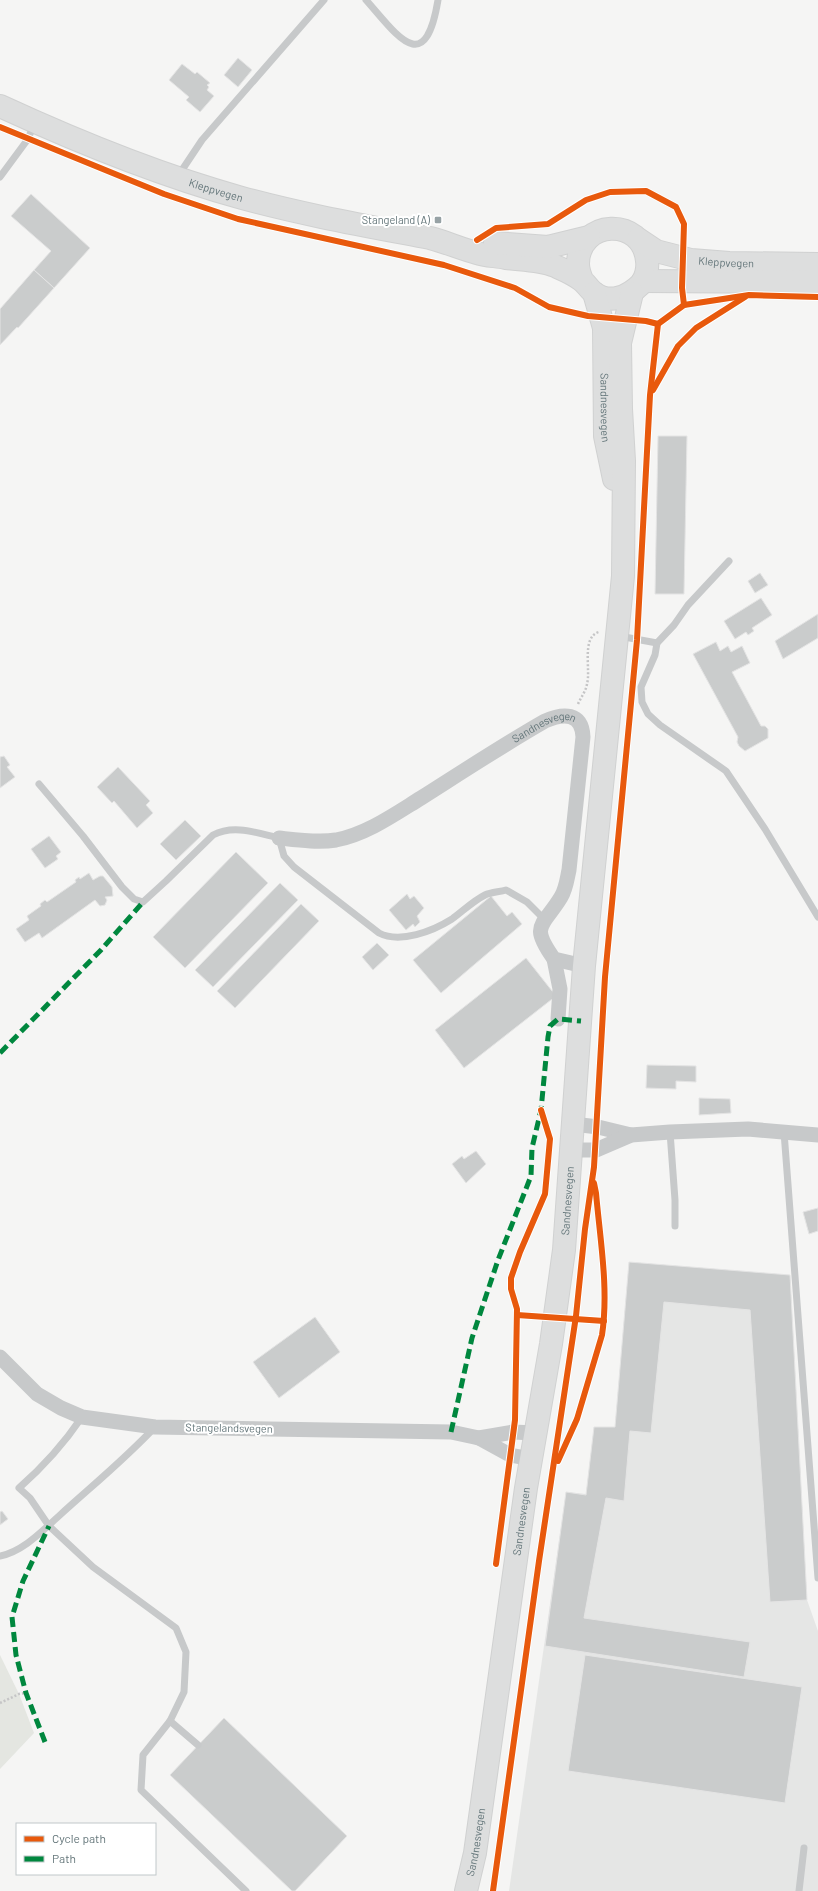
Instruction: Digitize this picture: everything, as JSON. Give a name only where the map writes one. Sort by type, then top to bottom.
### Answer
[{"type":"main road","name":"Kleppvegen","points":[[0,106],[137,164],[242,198],[310,215],[443,241],[478,254],[553,265],[606,298],[619,298],[637,287],[818,282]]},
{"type":"main road","name":"Kleppvegen","points":[[443,241],[477,240],[548,246],[589,237],[600,230],[614,228],[627,231],[656,251],[691,260],[729,263],[818,264]]},
{"type":"main road","points":[[588,286],[577,265],[580,250],[589,237]]},
{"type":"main road","points":[[637,287],[648,267],[646,252],[638,239]]},
{"type":"main road","name":"Sandnesvegen","points":[[588,286],[604,328],[605,436],[623,522]]},
{"type":"main road","name":"Sandnesvegen","points":[[466,1891],[475,1853],[530,1459],[551,1344],[564,1250],[584,966],[623,576],[624,462],[621,409],[620,343],[637,287]]},
{"type":"main road","points":[[474,1891],[475,1853]]},
{"type":"street","name":"Sandnesvegen","points":[[279,838],[326,841],[337,840],[361,832],[408,806],[545,721],[562,715],[573,718],[580,725],[583,737],[569,870],[566,886],[561,897],[545,920],[541,930],[542,941],[554,959]]},
{"type":"street","points":[[558,1019],[560,989],[554,959],[584,966]]},
{"type":"street","name":"Sandnesvegen","points":[[573,1124],[598,1126],[631,1135]]},
{"type":"street","name":"Sandnesvegen","points":[[571,1150],[596,1150],[631,1135],[670,1132],[748,1129],[818,1135]]},
{"type":"street","name":"Stangelandsvegen","points":[[0,1356],[37,1394],[61,1408],[82,1417],[155,1427],[451,1432],[480,1438],[510,1454],[530,1459]]},
{"type":"street","name":"Stangelandsvegen","points":[[480,1438],[513,1432],[535,1433]]},
{"type":"lane","points":[[177,178],[202,140],[324,0]]},
{"type":"lane","points":[[366,0],[397,36],[408,44],[412,45],[426,40],[430,33],[438,0]]},
{"type":"lane","points":[[0,178],[28,139],[35,122]]},
{"type":"lane","points":[[729,561],[688,605],[674,625],[657,643],[655,655],[641,687],[642,702],[648,714],[660,725],[726,771],[766,829],[818,917]]},
{"type":"lane","points":[[616,635],[657,643]]},
{"type":"lane","points":[[39,784],[83,836],[122,888],[134,899],[143,902],[213,835],[221,831],[237,829],[279,838],[284,856],[294,867],[386,937],[392,938],[409,935],[439,927],[486,894],[506,890],[527,902],[545,920]]},
{"type":"lane","points":[[670,1132],[675,1200],[674,1226]]},
{"type":"lane","points":[[784,1132],[818,1578]]},
{"type":"lane","points":[[82,1417],[48,1461],[19,1488],[30,1498],[49,1526],[93,1567],[176,1628],[186,1652],[184,1692],[170,1721],[143,1755],[141,1790],[246,1891]]},
{"type":"lane","points":[[0,1556],[8,1555],[20,1548],[49,1526],[105,1476],[155,1427]]},
{"type":"lane","points":[[170,1721],[198,1746]]},
{"type":"lane","points":[[799,1891],[804,1848]]},
{"type":"path","points":[[573,718],[587,684],[590,639],[595,633],[599,632],[616,635]]},
{"type":"path","points":[[0,1703],[19,1694],[26,1693]]},
{"type":"shaded area","points":[[629,1262],[790,1275],[807,1600],[818,1631],[818,1891],[509,1891],[566,1492],[586,1494],[594,1427],[615,1427]]},
{"type":"shaded area","points":[[0,1655],[19,1694],[34,1733],[0,1769]]},
{"type":"building","points":[[238,58],[252,70],[238,87],[224,75]]},
{"type":"building","points":[[182,64],[195,74],[197,72],[210,83],[207,85],[209,87],[207,90],[214,96],[200,112],[186,100],[189,97],[169,80]]},
{"type":"building","points":[[31,194],[90,248],[54,288],[34,270],[51,251],[11,216]]},
{"type":"building","points":[[34,270],[54,288],[18,328],[17,327],[0,345],[0,309]]},
{"type":"building","points":[[658,436],[687,436],[684,594],[655,594]]},
{"type":"building","points":[[760,573],[768,585],[755,593],[748,581]]},
{"type":"building","points":[[761,598],[772,615],[752,628],[754,631],[748,635],[746,632],[735,639],[724,621]]},
{"type":"building","points":[[818,614],[818,638],[783,659],[775,641]]},
{"type":"building","points":[[716,642],[720,651],[728,646],[731,652],[742,646],[750,663],[732,672],[761,726],[765,726],[768,729],[768,738],[745,751],[739,746],[737,742],[738,737],[693,654]]},
{"type":"building","points":[[4,756],[10,765],[7,767],[15,777],[0,788],[0,757]]},
{"type":"building","points":[[118,767],[150,801],[146,805],[153,813],[137,828],[114,801],[112,803],[97,787]]},
{"type":"building","points":[[185,820],[201,836],[176,860],[160,844]]},
{"type":"building","points":[[49,836],[61,852],[56,856],[58,859],[45,868],[31,849]]},
{"type":"building","points":[[236,852],[268,883],[185,968],[153,937]]},
{"type":"building","points":[[89,873],[93,880],[103,876],[112,887],[113,896],[105,897],[107,900],[105,905],[100,906],[95,900],[42,938],[39,933],[25,942],[16,929],[29,920],[27,916],[41,906],[40,904],[45,900],[47,902],[76,882],[75,880],[79,877],[80,879]]},
{"type":"building","points":[[280,883],[298,900],[213,987],[195,970]]},
{"type":"building","points":[[407,894],[410,899],[414,896],[424,908],[417,916],[420,922],[415,927],[413,924],[406,930],[389,910]]},
{"type":"building","points":[[491,896],[507,916],[512,912],[522,924],[441,993],[413,960]]},
{"type":"building","points":[[301,904],[319,921],[235,1008],[217,991]]},
{"type":"building","points":[[377,943],[389,955],[373,970],[362,957]]},
{"type":"building","points":[[526,958],[556,996],[464,1068],[435,1030]]},
{"type":"building","points":[[647,1065],[696,1066],[696,1082],[676,1081],[676,1089],[646,1088]]},
{"type":"building","points":[[699,1098],[730,1099],[731,1113],[699,1115]]},
{"type":"building","points":[[476,1151],[486,1164],[466,1183],[452,1164],[462,1156],[464,1159]]},
{"type":"building","points":[[818,1208],[818,1231],[809,1234],[803,1212]]},
{"type":"building","points":[[629,1262],[790,1275],[807,1600],[770,1602],[750,1310],[664,1302],[651,1433],[630,1431],[624,1501],[606,1498],[584,1618],[750,1642],[744,1677],[545,1646],[566,1492],[586,1495],[594,1427],[615,1427]]},
{"type":"building","points":[[315,1317],[340,1352],[279,1398],[253,1362]]},
{"type":"building","points":[[2,1511],[8,1519],[0,1525],[0,1512]]},
{"type":"building","points":[[585,1655],[802,1687],[785,1803],[568,1771]]},
{"type":"building","points":[[224,1718],[347,1836],[295,1891],[292,1891],[170,1775]]},
{"type":"marked path","points":[[0,1053],[101,950],[143,902]]},
{"type":"marked path","points":[[451,1432],[472,1338],[498,1260],[531,1176],[532,1148],[541,1110],[550,1026],[558,1019],[581,1021]]},
{"type":"marked path","points":[[45,1742],[26,1693],[16,1655],[12,1617],[23,1581],[49,1526]]},
{"type":"cycle path","points":[[0,127],[164,194],[238,219],[444,265],[515,288],[549,307],[588,316],[646,321],[658,324]]},
{"type":"cycle path","points":[[477,240],[496,228],[548,224],[586,200],[610,192],[646,191],[676,207],[684,224],[682,288],[684,305]]},
{"type":"cycle path","points":[[493,1891],[539,1561],[576,1316],[585,1229],[594,1167],[605,977],[637,640],[650,395],[658,324],[684,305],[749,295],[818,297]]},
{"type":"cycle path","points":[[653,390],[678,346],[696,328],[745,297]]},
{"type":"cycle path","points":[[496,1564],[515,1420],[517,1309],[511,1289],[511,1278],[520,1252],[545,1194],[550,1139],[541,1110]]},
{"type":"cycle path","points":[[558,1461],[577,1419],[602,1335],[605,1300],[602,1246],[594,1183]]},
{"type":"cycle path","points":[[517,1315],[604,1321]]},
{"type":"place","name":"Stangeland (A)","points":[[438,220]]}]
